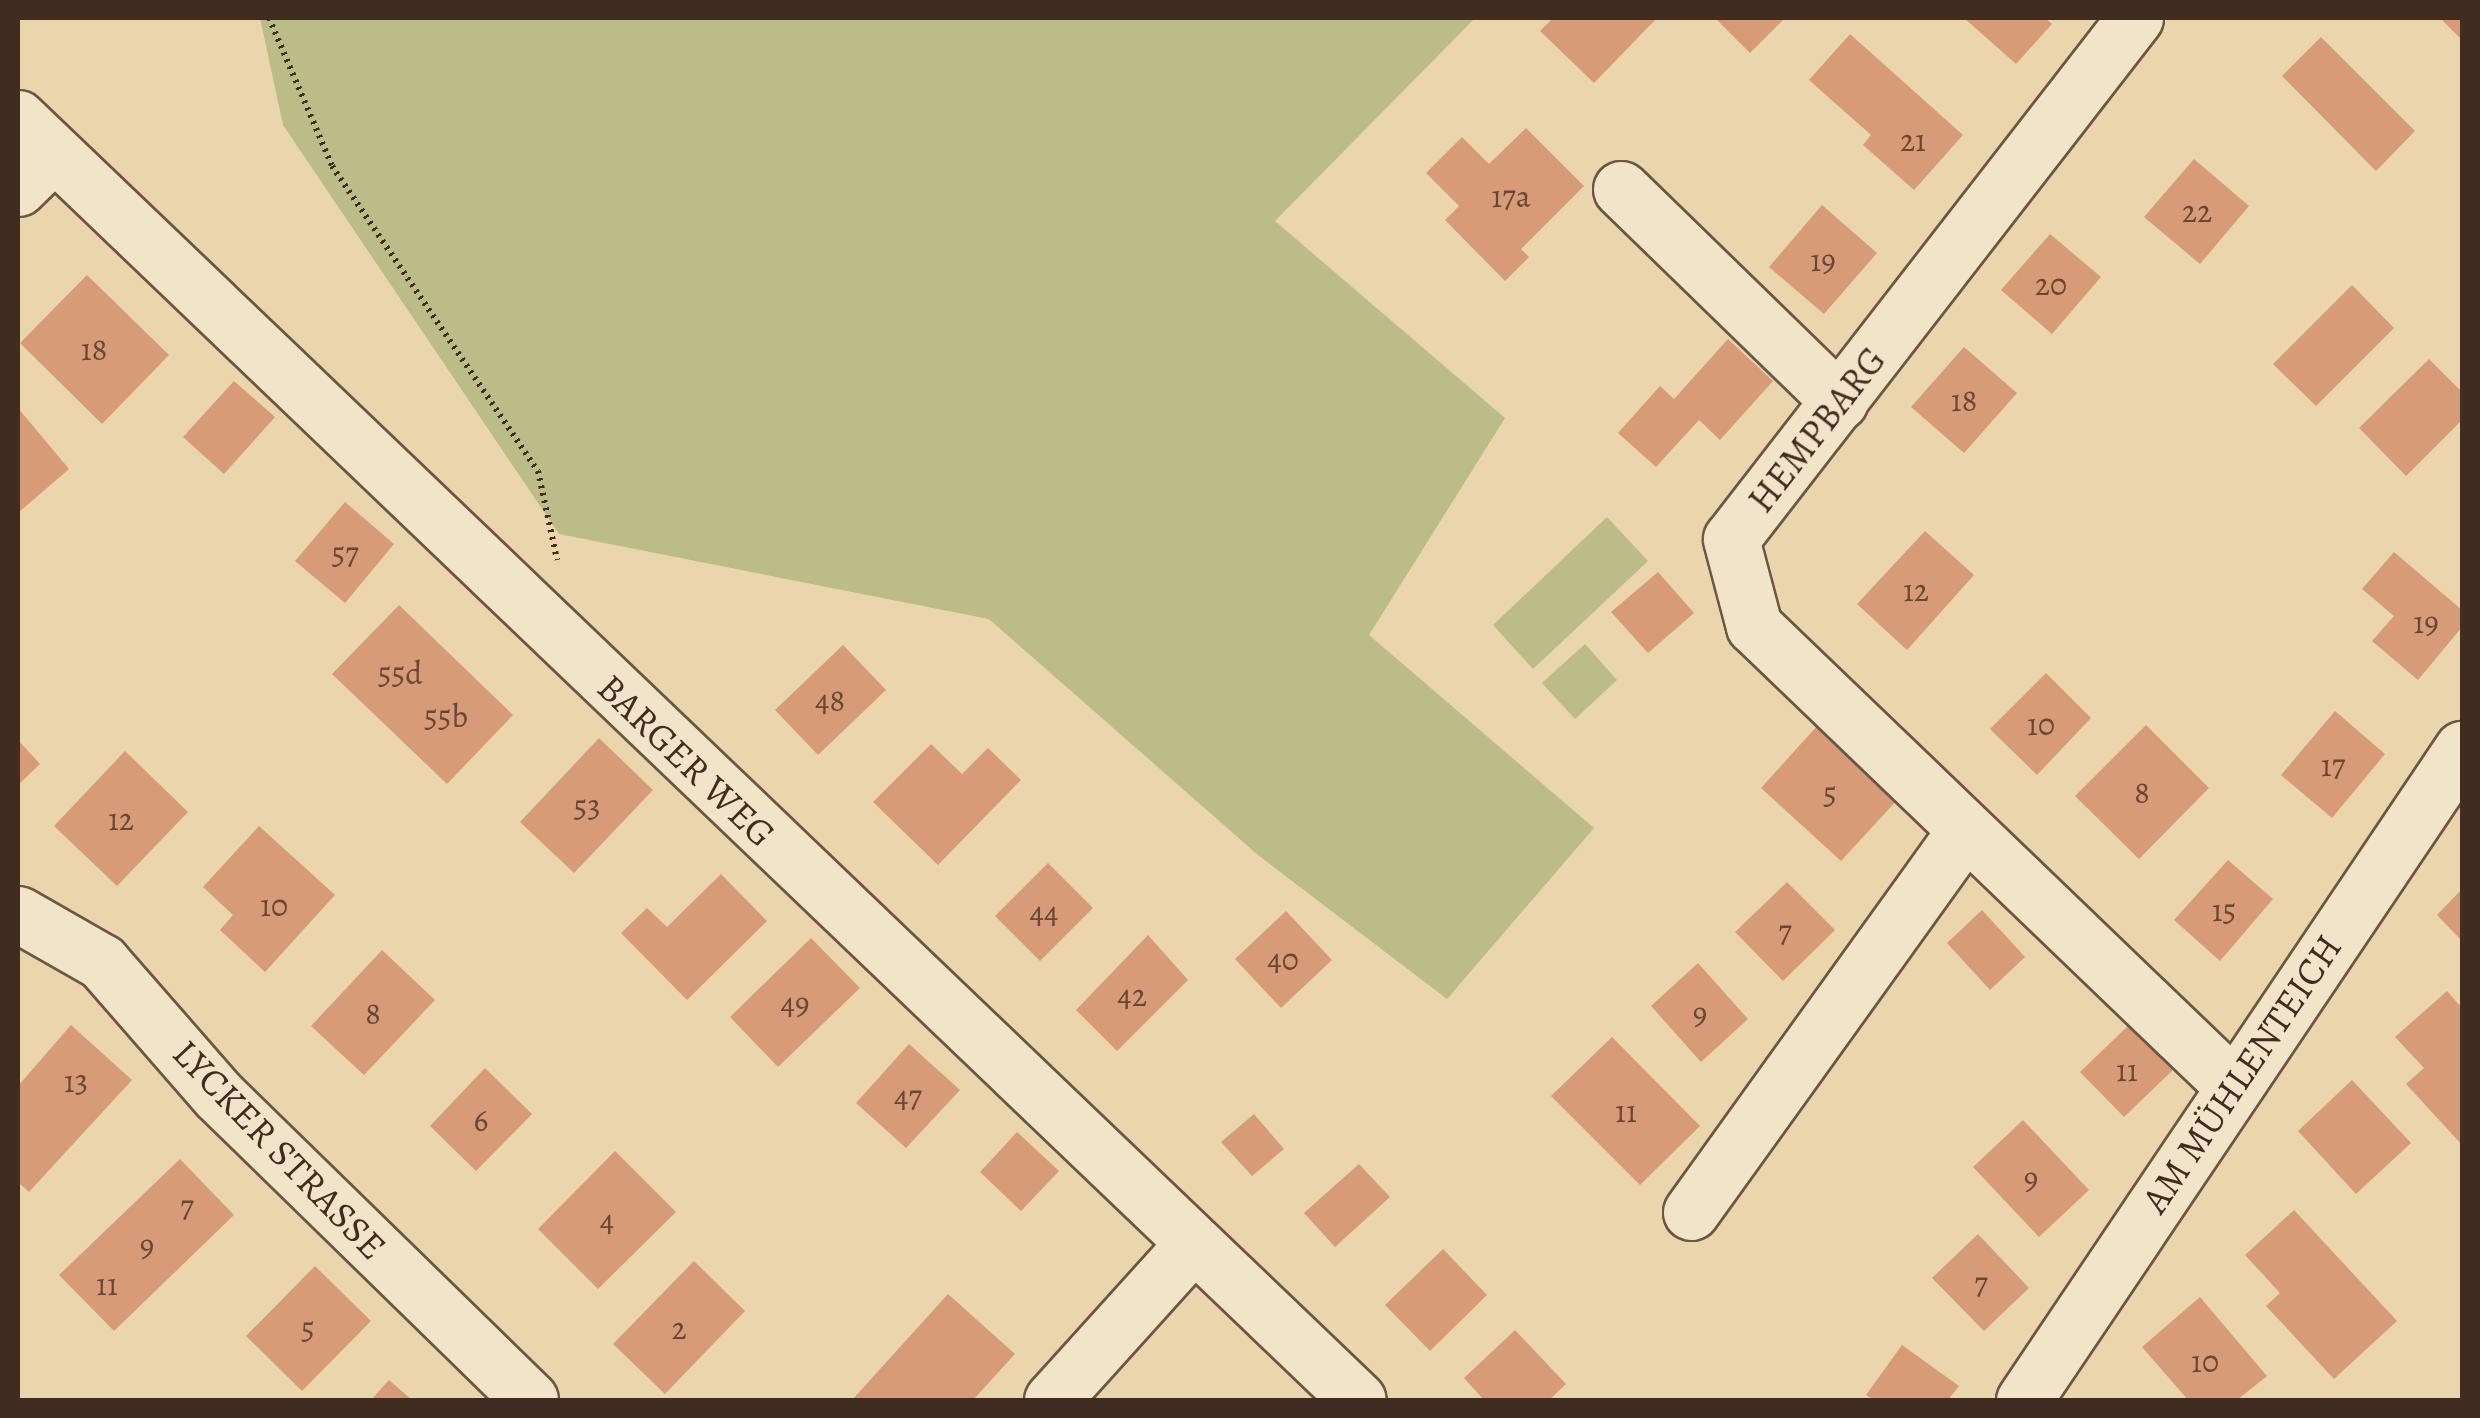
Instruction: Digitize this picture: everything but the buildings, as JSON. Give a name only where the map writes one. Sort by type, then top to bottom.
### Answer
[{"type":"street","name":"HEMPBARG","points":[[2135,18],[1731,539],[1754,626],[2233,1086]]},
{"type":"street","name":"BARGER WEG","points":[[30,153],[534,616],[1358,1400]]},
{"type":"street","points":[[1621,190],[1840,402]]},
{"type":"street","name":"AM MÜHLENTEICH","points":[[2024,1400],[2462,749]]},
{"type":"street","points":[[1692,1212],[1966,830]]},
{"type":"street","name":"LYCKER STRASSE","points":[[18,914],[102,962],[218,1095],[530,1400]]},
{"type":"street","points":[[1052,1400],[1193,1244]]},
{"type":"path","points":[[269,18],[332,166],[538,471],[558,562],[534,616]]},
{"type":"green space","points":[[260,18],[1475,18],[1275,221],[1505,418],[1369,635],[1594,828],[1447,999],[1258,855],[989,619],[559,534],[283,125]]},
{"type":"green space","points":[[1607,517],[1648,561],[1533,669],[1493,625]]},
{"type":"green space","points":[[1585,644],[1617,680],[1575,719],[1542,683]]}]
